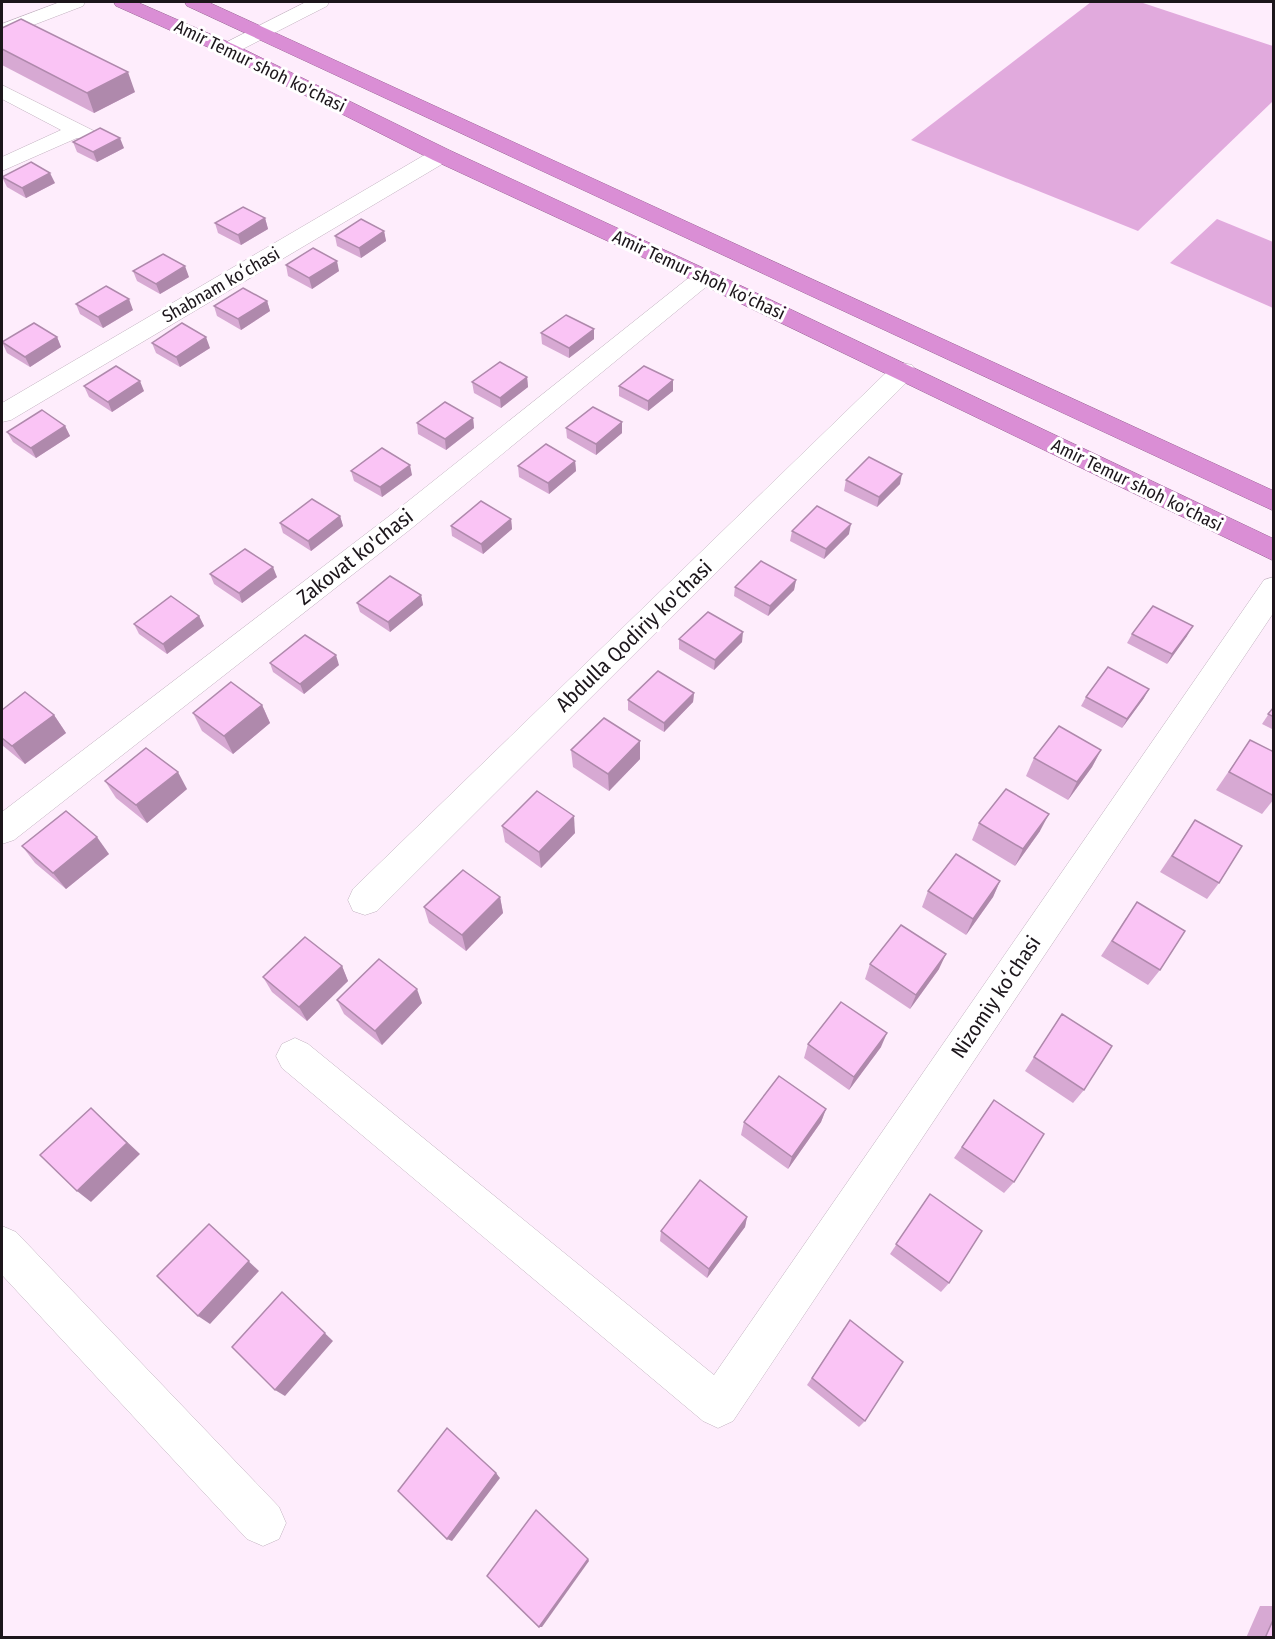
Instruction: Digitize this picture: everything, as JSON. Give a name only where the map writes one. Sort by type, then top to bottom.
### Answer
[{"type":"highway","name":"Amir Temur shoh ko'chasi","points":[[123,2],[228,49],[441,155],[704,277],[1274,550]]},
{"type":"highway","name":"Amir Temur shoh ko'chasi","points":[[194,2],[1274,502]]},
{"type":"street","points":[[2,31],[75,2]]},
{"type":"street","points":[[228,49],[320,2]]},
{"type":"street","points":[[2,91],[82,133],[2,165]]},
{"type":"street","name":"Shabnam koʻchasi","points":[[2,414],[441,155]]},
{"type":"street","name":"Zakovat ko'chasi","points":[[2,830],[402,521],[704,277]]},
{"type":"street","name":"Abdulla Qodiriy ko'chasi","points":[[365,900],[903,372]]},
{"type":"street","name":"Nizomiy koʻchasi","points":[[295,1056],[718,1406],[1274,588]]},
{"type":"street","points":[[2,1246],[262,1523]]},
{"type":"shaded area","points":[[1091,2],[1140,2],[1273,46],[1273,101],[1138,231],[911,140]]},
{"type":"shaded area","points":[[1217,219],[1273,242],[1273,308],[1170,263]]},
{"type":"building","points":[[21,19],[128,72],[87,93],[2,49],[2,28]]},
{"type":"building","points":[[100,128],[120,138],[93,152],[73,142]]},
{"type":"building","points":[[31,162],[50,173],[22,188],[2,177]]},
{"type":"building","points":[[243,207],[265,218],[238,235],[215,223]]},
{"type":"building","points":[[361,219],[384,231],[359,248],[335,236]]},
{"type":"building","points":[[313,248],[337,261],[309,278],[286,265]]},
{"type":"building","points":[[163,254],[185,266],[156,284],[133,271]]},
{"type":"building","points":[[106,286],[129,299],[98,317],[76,304]]},
{"type":"building","points":[[243,288],[267,301],[238,319],[214,306]]},
{"type":"building","points":[[566,315],[594,329],[569,348],[541,333]]},
{"type":"building","points":[[34,323],[57,337],[25,357],[2,342]]},
{"type":"building","points":[[182,323],[206,337],[176,357],[152,343]]},
{"type":"building","points":[[500,362],[527,377],[500,398],[472,382]]},
{"type":"building","points":[[116,366],[140,381],[108,402],[84,386]]},
{"type":"building","points":[[644,366],[673,380],[648,401],[619,386]]},
{"type":"building","points":[[445,402],[473,418],[445,439],[417,423]]},
{"type":"building","points":[[593,407],[622,422],[596,444],[566,428]]},
{"type":"building","points":[[42,410],[65,426],[31,448],[7,432]]},
{"type":"building","points":[[546,444],[575,461],[548,483],[518,466]]},
{"type":"building","points":[[382,448],[410,465],[380,487],[351,471]]},
{"type":"building","points":[[869,457],[902,474],[879,497],[846,480]]},
{"type":"building","points":[[312,499],[340,516],[308,541],[280,523]]},
{"type":"building","points":[[481,501],[511,519],[481,544],[451,526]]},
{"type":"building","points":[[817,506],[851,524],[826,549],[792,531]]},
{"type":"building","points":[[245,549],[273,567],[239,593],[210,574]]},
{"type":"building","points":[[761,561],[796,580],[770,606],[735,587]]},
{"type":"building","points":[[390,576],[421,595],[388,622],[357,603]]},
{"type":"building","points":[[171,596],[199,616],[163,644],[134,624]]},
{"type":"building","points":[[1153,606],[1193,626],[1172,654],[1132,634]]},
{"type":"building","points":[[708,612],[743,632],[715,660],[679,639]]},
{"type":"building","points":[[305,635],[336,655],[300,684],[270,663]]},
{"type":"building","points":[[1108,667],[1149,689],[1127,719],[1086,697]]},
{"type":"building","points":[[658,671],[694,693],[664,723],[628,700]]},
{"type":"building","points":[[231,682],[262,705],[224,736],[193,713]]},
{"type":"building","points":[[25,692],[54,715],[12,746],[2,738],[2,710]]},
{"type":"building","points":[[1274,707],[1274,717],[1268,714]]},
{"type":"building","points":[[604,718],[640,741],[608,774],[571,750]]},
{"type":"building","points":[[1059,726],[1101,750],[1077,782],[1034,758]]},
{"type":"building","points":[[1250,740],[1274,752],[1274,796],[1229,772]]},
{"type":"building","points":[[146,748],[178,772],[136,805],[105,781]]},
{"type":"building","points":[[1006,789],[1049,814],[1023,849],[979,823]]},
{"type":"building","points":[[537,791],[574,816],[539,852],[502,826]]},
{"type":"building","points":[[66,811],[97,837],[53,873],[22,846]]},
{"type":"building","points":[[1195,820],[1242,846],[1219,883],[1172,856]]},
{"type":"building","points":[[956,854],[1000,881],[973,919],[928,891]]},
{"type":"building","points":[[463,870],[500,897],[462,935],[424,907]]},
{"type":"building","points":[[1137,902],[1185,931],[1160,970],[1112,941]]},
{"type":"building","points":[[901,925],[946,954],[916,995],[870,964]]},
{"type":"building","points":[[305,937],[342,966],[299,1007],[263,977]]},
{"type":"building","points":[[379,959],[417,989],[375,1031],[337,1000]]},
{"type":"building","points":[[841,1002],[887,1033],[854,1077],[808,1044]]},
{"type":"building","points":[[1062,1014],[1112,1046],[1084,1090],[1034,1057]]},
{"type":"building","points":[[779,1076],[826,1109],[792,1157],[744,1122]]},
{"type":"building","points":[[994,1100],[1044,1134],[1014,1182],[962,1147]]},
{"type":"building","points":[[91,1108],[127,1143],[77,1191],[40,1155]]},
{"type":"building","points":[[700,1180],[747,1217],[709,1269],[661,1231]]},
{"type":"building","points":[[930,1194],[982,1231],[949,1283],[896,1244]]},
{"type":"building","points":[[209,1224],[249,1261],[198,1316],[157,1276]]},
{"type":"building","points":[[282,1292],[325,1333],[275,1390],[232,1347]]},
{"type":"building","points":[[850,1320],[903,1362],[865,1421],[812,1378]]},
{"type":"building","points":[[447,1428],[496,1473],[447,1539],[398,1491]]},
{"type":"building","points":[[536,1510],[588,1559],[539,1627],[487,1576]]},
{"type":"building","points":[[1274,1618],[1274,1638],[1265,1638]]}]
